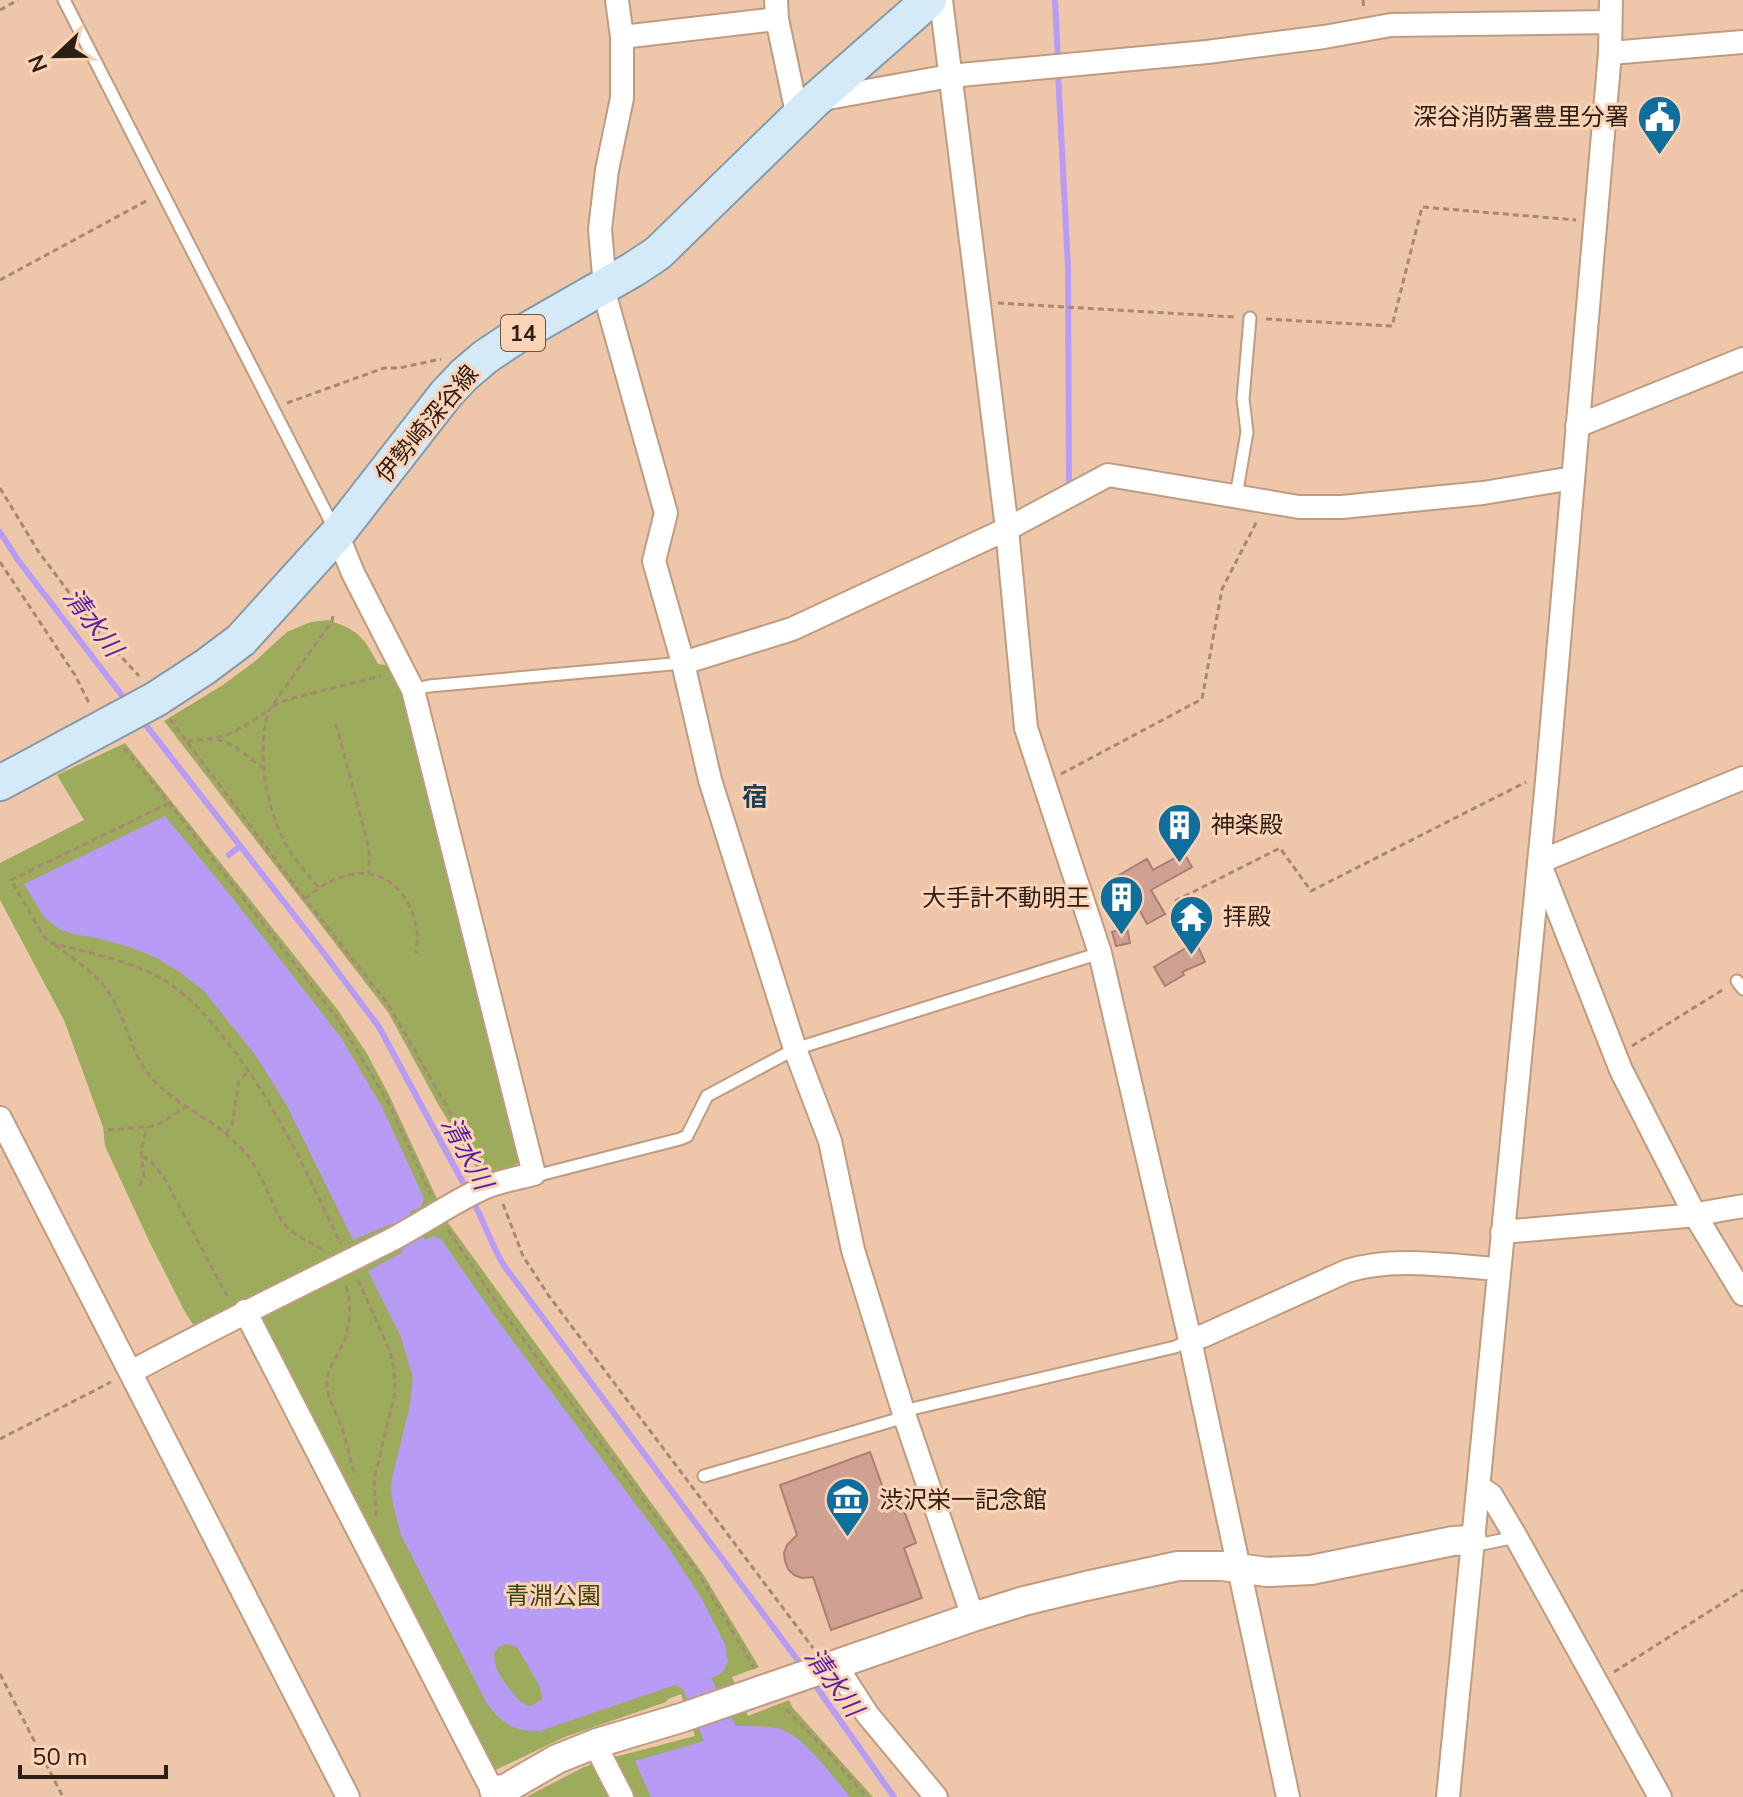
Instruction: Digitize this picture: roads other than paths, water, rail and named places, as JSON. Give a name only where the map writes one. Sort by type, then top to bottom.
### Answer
[{"type":"main road","name":"伊勢崎深谷線","points":[[0,783],[157,704],[241,640],[337,534],[464,375],[515,337],[658,253],[806,109],[929,0]]},
{"type":"street","points":[[617,0],[622,37],[622,98],[607,170],[600,229],[606,299],[666,513],[654,561],[683,663],[710,780],[795,1049],[830,1141],[853,1250],[904,1414],[973,1617]]},
{"type":"street","points":[[941,0],[1007,529],[1026,728],[1100,953],[1190,1340],[1288,1797]]},
{"type":"street","points":[[622,37],[776,10],[806,109],[950,76],[1207,52],[1391,25],[1611,11],[1610,53],[1547,781],[1448,1797]]},
{"type":"street","points":[[1610,53],[1743,42]]},
{"type":"street","points":[[1577,426],[1743,359]]},
{"type":"street","points":[[683,663],[792,629],[1007,529],[1108,475],[1299,507],[1342,507],[1483,493],[1573,478]]},
{"type":"street","points":[[131,1372],[245,1311],[392,1239],[492,1184],[534,1174],[413,690],[353,573],[337,534]]},
{"type":"street","points":[[1539,862],[1743,778]]},
{"type":"street","points":[[1539,862],[1615,1056],[1695,1215],[1743,1294]]},
{"type":"street","points":[[0,1118],[348,1797]]},
{"type":"street","points":[[1502,1232],[1695,1215],[1743,1206]]},
{"type":"street","points":[[1190,1340],[1367,1264],[1498,1269]]},
{"type":"street","points":[[245,1311],[494,1790],[505,1789],[557,1759],[597,1743],[766,1688],[825,1662],[1086,1586],[1163,1569],[1204,1565],[1267,1572],[1311,1570],[1453,1541],[1472,1540]]},
{"type":"street","points":[[1479,1487],[1491,1495],[1516,1537],[1660,1797]]},
{"type":"street","points":[[825,1662],[936,1797]]},
{"type":"street","points":[[597,1743],[622,1797]]},
{"type":"lane","points":[[64,0],[337,534]]},
{"type":"lane","points":[[1236,496],[1247,432],[1243,399],[1250,318]]},
{"type":"lane","points":[[413,690],[683,663]]},
{"type":"lane","points":[[534,1174],[687,1136],[707,1096],[795,1049],[1100,953]]},
{"type":"lane","points":[[704,1476],[904,1414],[1175,1347],[1190,1340]]},
{"type":"lane","points":[[1472,1540],[1482,1544],[1516,1537]]},
{"type":"waterway","points":[[1055,0],[1058,61]]},
{"type":"waterway","points":[[1058,72],[1068,267],[1069,488]]},
{"type":"waterway","name":"清水川","points":[[0,532],[127,702]]},
{"type":"waterway","name":"清水川","points":[[142,720],[379,1027],[467,1190]]},
{"type":"waterway","points":[[229,855],[240,846]]},
{"type":"waterway","name":"清水川","points":[[472,1200],[505,1267],[802,1666]]},
{"type":"waterway","name":"清水川","points":[[813,1682],[894,1797]]},
{"type":"place","name":"深谷消防署豊里分署","points":[[1660,156]]},
{"type":"place","name":"神楽殿","points":[[1180,864]]},
{"type":"place","name":"大手計不動明王","points":[[1121,937]]},
{"type":"place","name":"拝殿","points":[[1192,956]]},
{"type":"place","name":"渋沢栄一記念館","points":[[848,1539]]},
{"type":"district","name":"宿","points":[[755,797]]},
{"type":"park label","name":"青淵公園","points":[[553,1596]]}]
